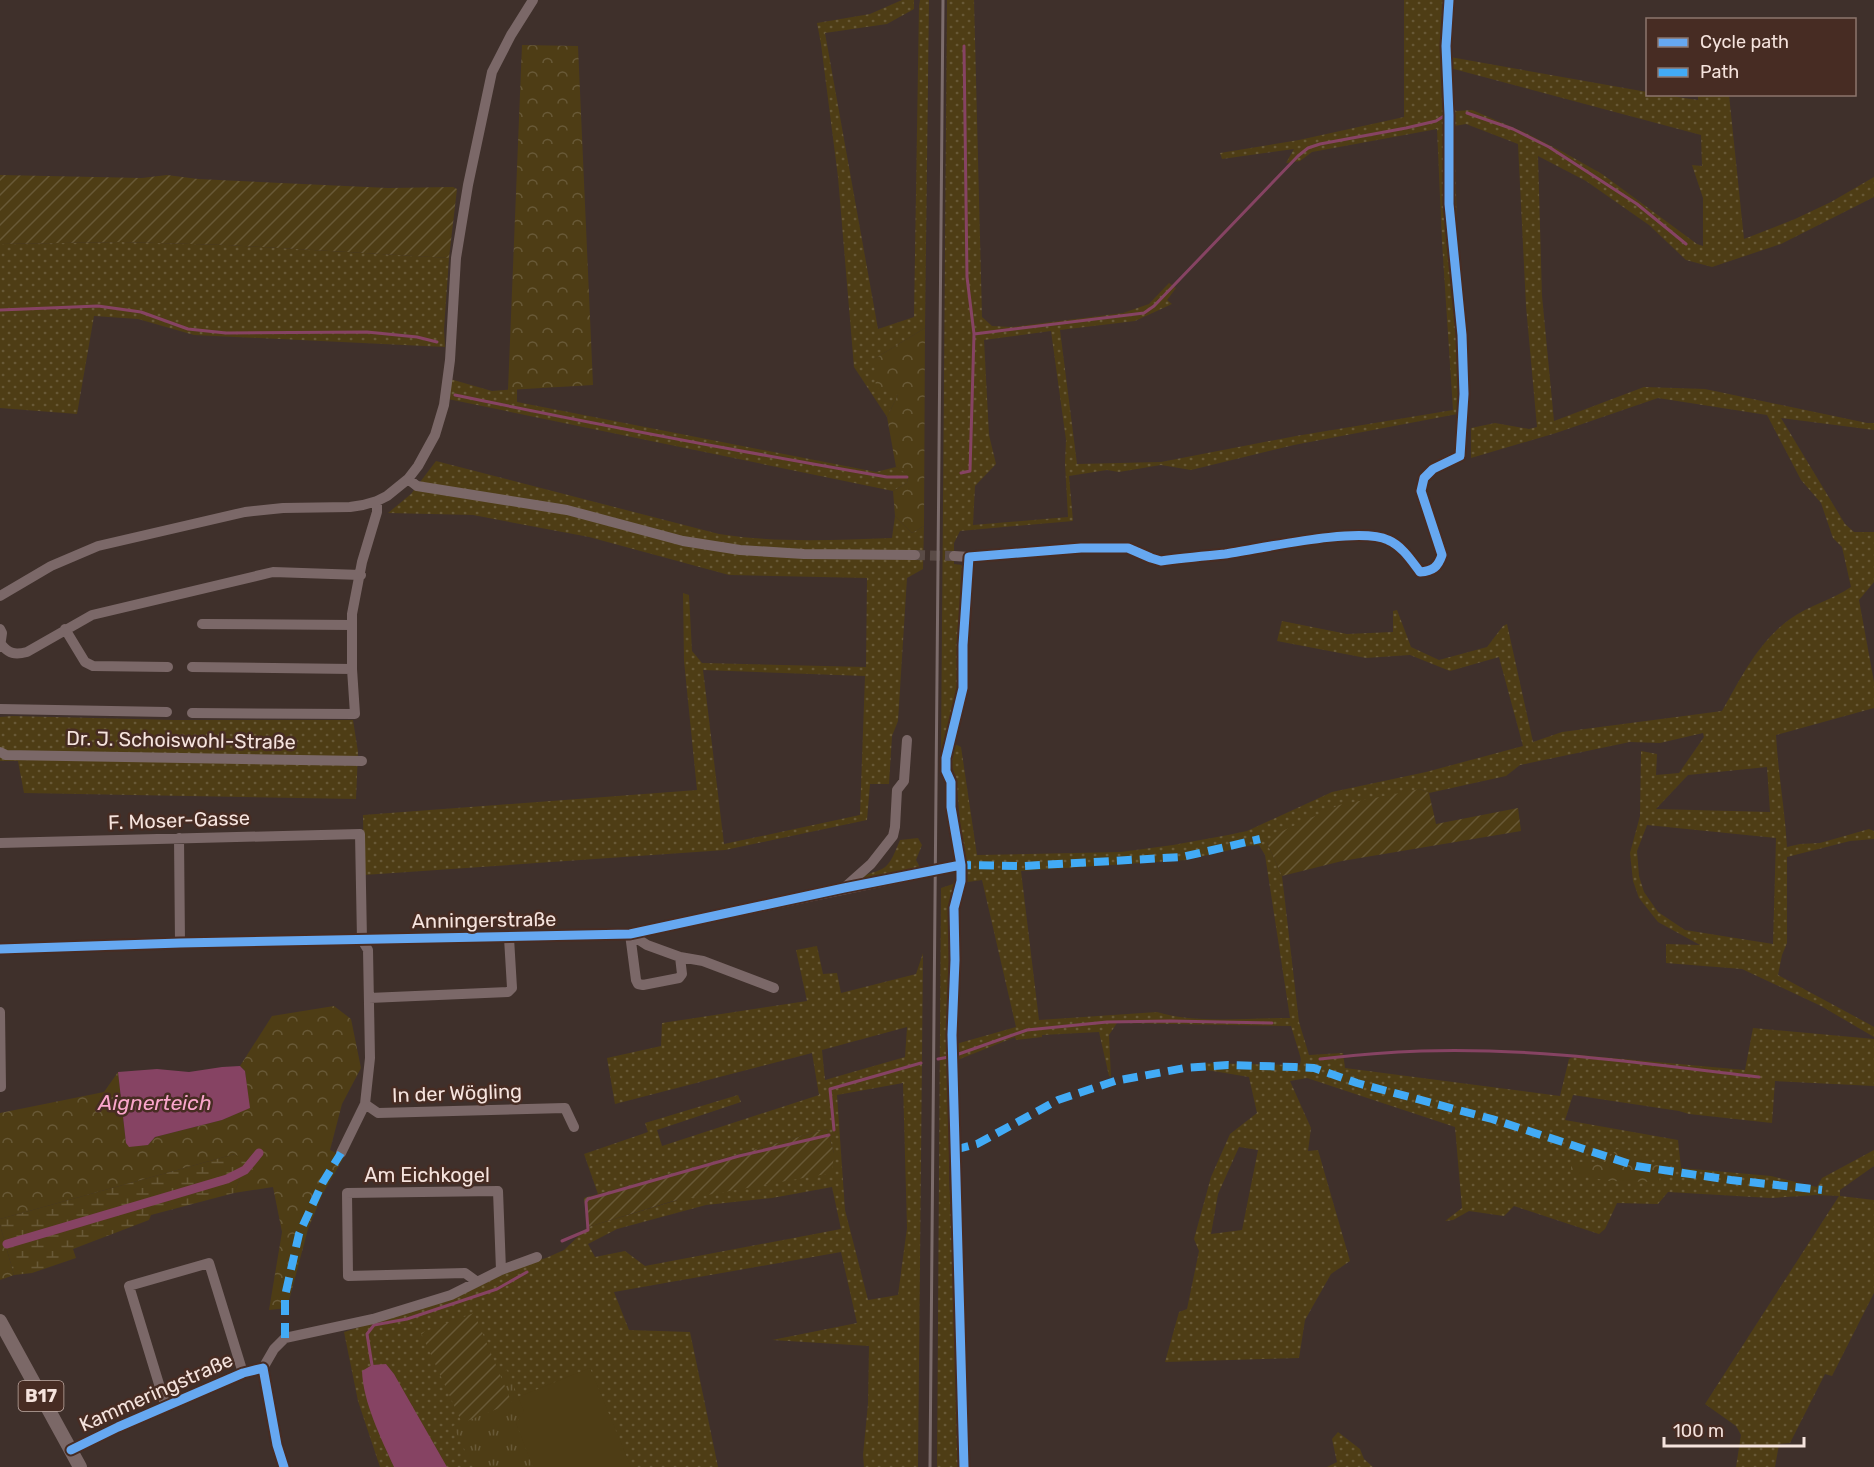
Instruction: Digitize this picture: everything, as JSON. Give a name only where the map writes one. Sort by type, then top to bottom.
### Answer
[{"type":"main road","name":"B17","points":[[0,1321],[80,1467]]},
{"type":"street","points":[[0,596],[51,566],[98,546],[245,512],[283,508],[350,507],[377,501],[408,479],[435,435],[444,405],[450,360],[456,258],[468,186],[492,72],[533,0]]},
{"type":"street","points":[[408,479],[417,486],[567,510],[683,541],[740,550],[804,554],[915,555]]},
{"type":"street","name":"Dr. J. Schoiswohl-Straße","points":[[192,713],[356,714],[352,669],[352,614],[377,512],[377,501]]},
{"type":"street","points":[[954,556],[969,557],[1081,548]]},
{"type":"street","points":[[0,629],[2,633],[0,646],[10,654],[19,654],[27,652],[92,615],[273,572],[361,575]]},
{"type":"street","points":[[202,624],[352,625]]},
{"type":"street","points":[[65,630],[85,662],[93,666],[168,667]]},
{"type":"street","points":[[192,667],[352,669]]},
{"type":"street","name":"Dr. J. Schoiswohl-Straße","points":[[0,709],[167,712]]},
{"type":"street","name":"Anningerstraße","points":[[844,888],[871,864],[893,836],[896,827],[897,790],[904,781],[907,740]]},
{"type":"street","name":"Dr. J. Schoiswohl-Straße","points":[[0,752],[6,755],[362,761]]},
{"type":"street","name":"F. Moser-Gasse","points":[[0,843],[360,834],[363,940]]},
{"type":"street","points":[[179,838],[180,943]]},
{"type":"street","name":"Anningerstraße","points":[[0,949],[630,934],[961,865]]},
{"type":"street","points":[[630,934],[638,984],[679,978],[682,974],[680,957]]},
{"type":"street","points":[[630,934],[647,945],[680,957],[703,961],[774,988]]},
{"type":"street","points":[[369,998],[508,992],[512,988],[509,938]]},
{"type":"street","name":"In der Wögling","points":[[363,940],[368,950],[369,998],[370,1058],[366,1104],[378,1113],[565,1108],[574,1126]]},
{"type":"street","points":[[0,1012],[1,1087]]},
{"type":"street","points":[[340,1153],[366,1104]]},
{"type":"street","name":"Am Eichkogel","points":[[476,1281],[465,1273],[348,1276],[347,1193],[498,1191],[501,1270]]},
{"type":"street","name":"Kammeringstraße","points":[[284,1467],[277,1445],[263,1368],[274,1349],[285,1338],[374,1319],[451,1295],[476,1281],[537,1257]]},
{"type":"street","points":[[166,1407],[129,1286],[209,1263],[243,1373]]},
{"type":"street","name":"Kammeringstraße","points":[[71,1450],[243,1373],[263,1368]]},
{"type":"green space","points":[[902,0],[914,0],[914,9],[887,24],[825,33],[878,329],[914,317],[919,6],[920,0],[929,0],[925,328],[874,359],[898,395],[887,417],[854,367],[838,177],[817,23],[870,14]]},
{"type":"green space","points":[[947,0],[974,0],[982,317],[992,326],[1011,327],[1123,313],[1149,304],[1169,283],[1176,288],[1167,300],[1172,304],[1135,321],[1060,330],[1077,464],[1161,462],[1296,436],[1453,410],[1437,129],[1312,152],[1300,161],[1286,163],[1294,149],[1222,159],[1220,153],[1299,140],[1404,117],[1404,0],[1451,0],[1450,57],[1646,92],[1646,96],[1671,96],[1698,100],[1698,96],[1729,96],[1744,239],[1831,202],[1874,177],[1874,197],[1781,244],[1712,267],[1686,260],[1649,225],[1586,181],[1538,156],[1542,296],[1554,421],[1644,387],[1705,389],[1874,423],[1874,430],[1781,418],[1845,524],[1854,532],[1874,532],[1874,582],[1859,600],[1874,682],[1874,708],[1776,735],[1787,847],[1820,843],[1869,829],[1874,831],[1874,839],[1850,841],[1787,857],[1787,943],[1778,975],[1874,1027],[1874,1037],[1821,1006],[1742,969],[1666,963],[1666,944],[1700,945],[1658,922],[1639,898],[1633,881],[1630,853],[1640,816],[1641,751],[1657,754],[1656,775],[1679,773],[1704,737],[1703,733],[1660,743],[1630,742],[1520,765],[1506,776],[1429,793],[1420,789],[1267,843],[1282,876],[1299,1022],[1309,1055],[1343,1053],[1345,1068],[1560,1096],[1569,1059],[1579,1055],[1745,1070],[1753,1028],[1874,1039],[1874,1086],[1775,1081],[1772,1123],[1689,1114],[1573,1095],[1565,1120],[1678,1140],[1681,1168],[1771,1176],[1817,1187],[1822,1178],[1874,1150],[1874,1166],[1840,1190],[1840,1196],[1874,1200],[1874,1293],[1832,1376],[1825,1374],[1790,1443],[1779,1444],[1775,1467],[1736,1467],[1741,1435],[1736,1426],[1705,1404],[1839,1196],[1771,1198],[1668,1192],[1658,1204],[1617,1203],[1605,1229],[1599,1234],[1514,1206],[1504,1216],[1469,1211],[1453,1220],[1445,1221],[1462,1208],[1455,1127],[1307,1078],[1290,1081],[1311,1128],[1308,1151],[1318,1150],[1350,1261],[1331,1274],[1305,1320],[1299,1358],[1165,1362],[1179,1312],[1187,1309],[1199,1251],[1194,1239],[1211,1177],[1230,1134],[1257,1113],[1249,1077],[1195,1068],[1195,1063],[1300,1065],[1301,1059],[1291,1026],[1117,1023],[1109,1035],[1111,1077],[1099,1032],[1042,1035],[1042,1037],[1016,1040],[1015,1037],[955,1061],[956,1044],[1016,1027],[982,880],[954,884],[949,919],[949,1177],[958,1354],[960,1467],[937,1467],[941,888],[953,884],[963,855],[956,778],[949,759],[955,744],[961,747],[977,855],[1121,852],[1173,845],[1247,831],[1332,792],[1426,772],[1523,746],[1499,657],[1450,671],[1410,655],[1366,658],[1277,641],[1282,621],[1347,634],[1393,632],[1393,611],[1397,610],[1411,647],[1439,660],[1487,647],[1507,624],[1533,742],[1562,732],[1722,711],[1751,661],[1779,628],[1797,614],[1851,587],[1842,547],[1833,538],[1821,503],[1801,480],[1767,415],[1658,398],[1556,433],[1471,458],[1471,428],[1495,423],[1529,429],[1537,427],[1526,306],[1518,144],[1466,124],[1454,126],[1457,226],[1470,403],[1468,412],[1294,445],[1191,470],[1161,465],[1119,472],[1107,470],[1069,476],[1073,521],[960,531],[954,543],[954,564],[962,565],[960,684],[945,753],[941,752]],"holes":[[[1450,68],[1701,135],[1702,166],[1692,165],[1703,198],[1703,246],[1697,244],[1602,174],[1563,152],[1472,110],[1456,111],[1450,104]],[[1051,331],[1066,440],[1068,517],[973,525],[975,486],[996,464],[989,435],[984,340]],[[1767,767],[1770,812],[1656,809],[1688,775]],[[1647,825],[1776,838],[1773,944],[1685,930],[1658,912],[1644,892],[1639,876],[1637,851]],[[1259,845],[1265,855],[1290,1018],[1205,1019],[1157,1012],[1039,1020],[1021,871],[1186,860]],[[1239,1147],[1258,1150],[1242,1230],[1211,1234],[1218,1194]]]},
{"type":"green space","points":[[522,45],[578,46],[593,385],[508,390]]},
{"type":"green space","points":[[0,175],[142,178],[167,175],[198,179],[388,188],[453,187],[457,189],[449,258],[227,245],[122,242],[0,244]]},
{"type":"green space","points":[[122,242],[227,245],[449,258],[444,329],[445,347],[194,335],[138,319],[94,316],[77,414],[0,408],[0,244]]},
{"type":"green space","points":[[925,328],[924,526],[912,533],[895,516],[893,491],[907,483],[908,475],[896,467],[887,417],[898,395],[876,388],[874,359]]},
{"type":"green space","points":[[450,379],[492,391],[517,389],[517,402],[876,472],[896,467],[908,474],[907,483],[893,491],[448,399]]},
{"type":"green space","points":[[436,461],[719,534],[740,537],[783,540],[892,538],[895,516],[912,533],[924,526],[923,569],[907,578],[898,721],[892,736],[889,784],[870,784],[867,820],[725,850],[364,875],[363,815],[697,790],[684,661],[683,593],[689,595],[692,651],[702,663],[866,667],[867,578],[729,575],[589,537],[473,515],[388,513],[411,494]],"holes":[[[703,670],[865,676],[860,815],[724,844]]]},
{"type":"green space","points":[[0,717],[174,720],[353,720],[358,752],[356,799],[24,793],[18,761],[0,761]]},
{"type":"green space","points":[[1420,789],[1429,793],[1436,824],[1518,808],[1521,831],[1342,861],[1282,876],[1267,843],[1278,833],[1339,805]]},
{"type":"green space","points":[[918,838],[922,845],[916,860],[921,869],[859,879],[885,867],[900,840]]},
{"type":"green space","points":[[817,946],[823,974],[837,973],[841,993],[916,974],[923,953],[918,1467],[864,1467],[869,1346],[772,1340],[857,1323],[841,1252],[614,1292],[629,1330],[690,1332],[718,1467],[380,1467],[358,1401],[344,1332],[461,1295],[522,1265],[564,1250],[588,1227],[834,1153],[827,1129],[598,1194],[584,1154],[648,1132],[645,1123],[738,1095],[741,1102],[657,1130],[662,1146],[819,1095],[812,1053],[615,1104],[607,1058],[661,1046],[662,1023],[807,1001],[796,950]],"holes":[[[907,1027],[905,1057],[825,1080],[822,1050]],[[903,1083],[907,1228],[898,1295],[868,1300],[845,1210],[837,1095]],[[832,1187],[841,1229],[645,1266],[625,1251],[595,1257],[588,1244],[617,1229],[706,1205],[772,1198]]]},
{"type":"green space","points":[[334,1006],[351,1019],[361,1068],[342,1104],[330,1150],[344,1157],[323,1193],[308,1229],[287,1308],[269,1310],[282,1232],[273,1187],[234,1193],[240,1179],[235,1154],[0,1219],[0,1113],[104,1092],[118,1072],[126,1143],[148,1145],[155,1137],[222,1120],[249,1108],[245,1071],[240,1066],[272,1016]]},
{"type":"green space","points":[[827,1129],[834,1153],[832,1173],[673,1201],[588,1227],[584,1198]]},
{"type":"green space","points":[[1617,1149],[1662,1167],[1659,1182],[1610,1181],[1571,1174],[1571,1162],[1605,1162]]},
{"type":"green space","points":[[235,1154],[251,1165],[252,1175],[240,1179],[234,1193],[151,1215],[149,1220],[73,1249],[76,1258],[32,1273],[14,1275],[0,1219]]},
{"type":"green space","points":[[0,1225],[14,1275],[0,1280]]},
{"type":"green space","points":[[474,1313],[512,1403],[462,1423],[421,1333]]},
{"type":"green space","points":[[590,1368],[631,1467],[533,1467],[516,1423],[524,1411],[518,1397]]},
{"type":"green space","points":[[507,1370],[524,1411],[516,1423],[533,1467],[473,1467],[453,1426],[512,1403],[500,1372]]},
{"type":"green space","points":[[1338,1432],[1360,1449],[1364,1459],[1373,1467],[1327,1467],[1337,1462],[1332,1439]]},
{"type":"water","name":"Aignerteich","points":[[240,1066],[245,1071],[250,1108],[222,1120],[155,1137],[148,1145],[129,1147],[126,1143],[118,1072],[157,1069],[189,1072]]},
{"type":"water","points":[[386,1364],[447,1467],[394,1467],[369,1407],[362,1371],[372,1365]]},
{"type":"waterway","points":[[961,473],[970,471],[974,334],[967,277],[964,46]]},
{"type":"waterway","points":[[1467,113],[1513,129],[1549,147],[1637,204],[1686,244]]},
{"type":"waterway","points":[[974,334],[1144,313],[1154,306],[1308,148],[1436,121],[1444,116]]},
{"type":"waterway","points":[[0,310],[98,306],[141,312],[188,329],[226,333],[367,332],[417,337],[437,342]]},
{"type":"waterway","points":[[455,395],[779,458],[887,477],[907,477]]},
{"type":"waterway","points":[[956,1055],[1027,1030],[1107,1022],[1272,1023]]},
{"type":"waterway","points":[[1320,1059],[1408,1051],[1463,1050],[1548,1054],[1759,1077]]},
{"type":"waterway","points":[[938,1059],[949,1057]]},
{"type":"waterway","points":[[834,1130],[830,1089],[921,1063]]},
{"type":"waterway","points":[[562,1241],[588,1230],[586,1202],[588,1199],[739,1156],[829,1135]]},
{"type":"waterway","points":[[7,1244],[227,1179],[245,1170],[259,1153]]},
{"type":"waterway","points":[[372,1365],[367,1334],[374,1325],[407,1319],[497,1289],[527,1272]]},
{"type":"tunnel","points":[[915,555],[954,556]]},
{"type":"railway","points":[[930,1467],[943,0]]},
{"type":"marked path","points":[[961,870],[961,865],[1023,866],[1182,857],[1260,839]]},
{"type":"marked path","points":[[954,1150],[977,1144],[1058,1100],[1115,1081],[1185,1068],[1228,1065],[1295,1067],[1314,1068],[1357,1083],[1492,1119],[1636,1166],[1822,1190]]},
{"type":"marked path","points":[[285,1338],[285,1296],[299,1234],[323,1182],[341,1153]]},
{"type":"cycle path","points":[[964,1467],[952,1035],[955,960],[954,908],[961,881],[961,865],[951,807],[951,782],[946,771],[946,758],[963,688],[963,645],[969,557],[1081,548],[1128,548],[1161,561],[1225,554],[1333,537],[1374,536],[1398,546],[1420,572],[1428,571],[1439,563],[1442,555],[1421,491],[1424,478],[1433,469],[1460,456],[1464,394],[1462,335],[1449,204],[1446,46],[1449,0]]},
{"type":"cycle path","points":[[0,949],[630,934],[961,865]]},
{"type":"cycle path","points":[[71,1450],[243,1373],[263,1368],[277,1445],[284,1467]]}]
